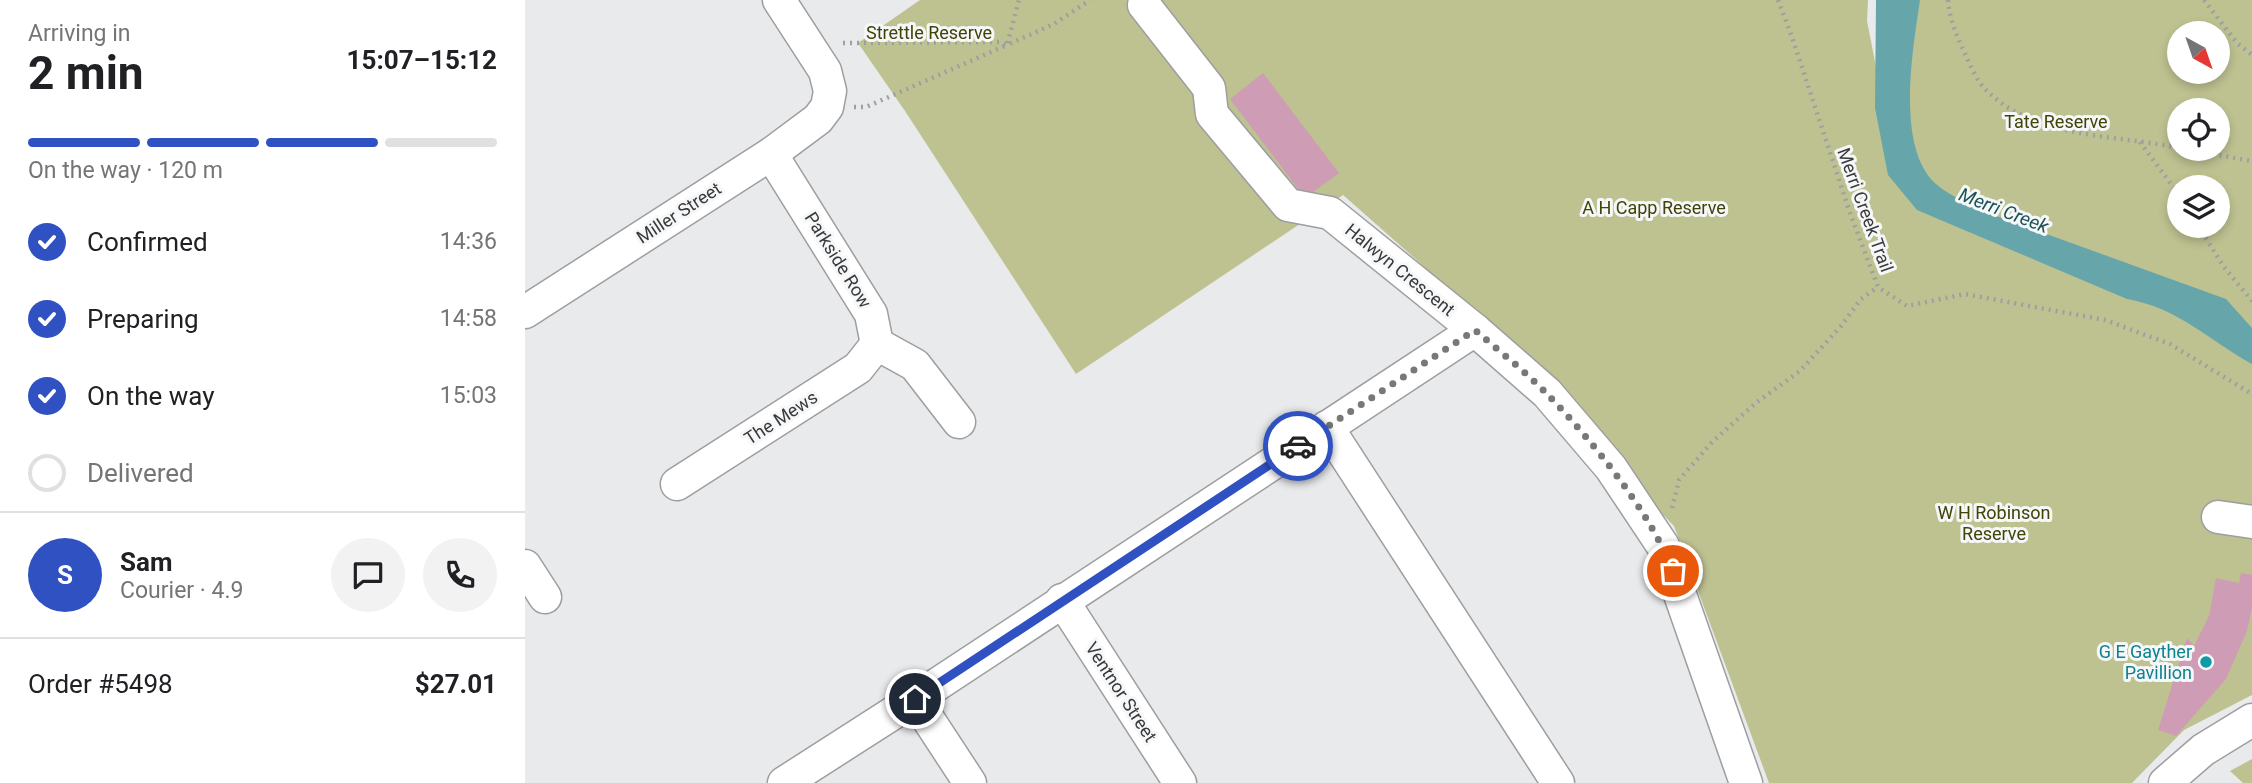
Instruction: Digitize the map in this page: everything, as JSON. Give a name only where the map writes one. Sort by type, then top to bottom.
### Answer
[{"type":"street","points":[[779,0],[825,71],[830,91],[827,107]]},
{"type":"street","name":"Halwyn Crescent","points":[[1144,5],[1209,88],[1212,114],[1288,205],[1330,213],[1475,330],[1547,393],[1611,468],[1664,546],[1737,779]]},
{"type":"street","name":"Miller Street","points":[[525,312],[771,153],[818,119],[827,107]]},
{"type":"street","name":"Parkside Row","points":[[771,153],[871,314],[878,338],[877,344]]},
{"type":"street","points":[[784,783],[1475,330]]},
{"type":"street","points":[[877,344],[915,365],[959,422]]},
{"type":"street","name":"The Mews","points":[[677,484],[858,369],[877,344]]},
{"type":"street","points":[[1327,427],[1558,783]]},
{"type":"street","points":[[2218,517],[2252,522]]},
{"type":"street","points":[[525,566],[545,597]]},
{"type":"street","name":"Ventnor Street","points":[[1062,600],[1180,783]]},
{"type":"street","points":[[915,699],[970,783]]},
{"type":"street","points":[[2165,783],[2203,750],[2252,720]]},
{"type":"path","points":[[1007,45],[1019,0]]},
{"type":"path","points":[[827,107],[866,107],[1054,24],[1090,0]]},
{"type":"path","name":"Merri Creek Trail","points":[[1777,0],[1878,287],[1907,306],[1965,294],[2105,320],[2170,344],[2252,394]]},
{"type":"path","points":[[1948,0],[1958,39],[1972,69],[1983,88],[2005,106],[2034,120],[2063,129],[2167,146]]},
{"type":"path","points":[[2204,0],[2237,43],[2252,55]]},
{"type":"path","points":[[843,43],[999,42],[1007,45]]},
{"type":"path","points":[[2139,141],[2167,179]]},
{"type":"path","points":[[2230,157],[2252,161]]},
{"type":"path","points":[[2206,238],[2224,267],[2252,301]]},
{"type":"path","points":[[1664,546],[1679,480],[1712,442],[1757,402],[1800,371],[1841,326],[1861,299],[1878,287]]},
{"type":"green space","points":[[920,0],[1868,0],[1867,21],[1891,143],[1887,0],[2252,0],[2252,695],[2184,730],[2132,783],[1769,783],[1674,526],[1419,262],[1343,195],[1076,374],[858,43]]},
{"type":"green space","points":[[2252,759],[2252,783],[2243,783],[2230,771]]},
{"type":"water","points":[[1876,0],[1920,0],[1911,70],[1911,122],[1915,147],[1923,167],[1936,184],[1956,198],[1994,215],[2226,299],[2252,328],[2252,364],[2178,317],[2145,303],[2127,299],[1917,210],[1888,175],[1875,108]]},
{"type":"building","points":[[1263,73],[1339,173],[1305,198],[1230,99]]},
{"type":"building","name":"G E Gayther Pavillion","points":[[2241,573],[2252,575],[2252,607],[2247,631],[2226,679],[2176,736],[2158,730],[2187,638],[2194,646],[2209,616],[2216,578],[2239,583]]},
{"type":"way so far","points":[[1298,446],[1475,330],[1547,393],[1611,468],[1664,546],[1673,571]]},
{"type":"place","name":"G E Gayther Pavillion","points":[[2206,662]]},
{"type":"route","points":[[915,699],[1298,446]]},
{"type":"park label","name":"Strettle Reserve","points":[[929,33]]},
{"type":"park label","name":"Tate Reserve","points":[[2056,122]]},
{"type":"park label","name":"A H Capp Reserve","points":[[1654,208]]},
{"type":"park label","name":"W H Robinson Reserve","points":[[1994,523]]},
{"type":"water label","name":"Merri Creek","points":[[2004,210]]}]
